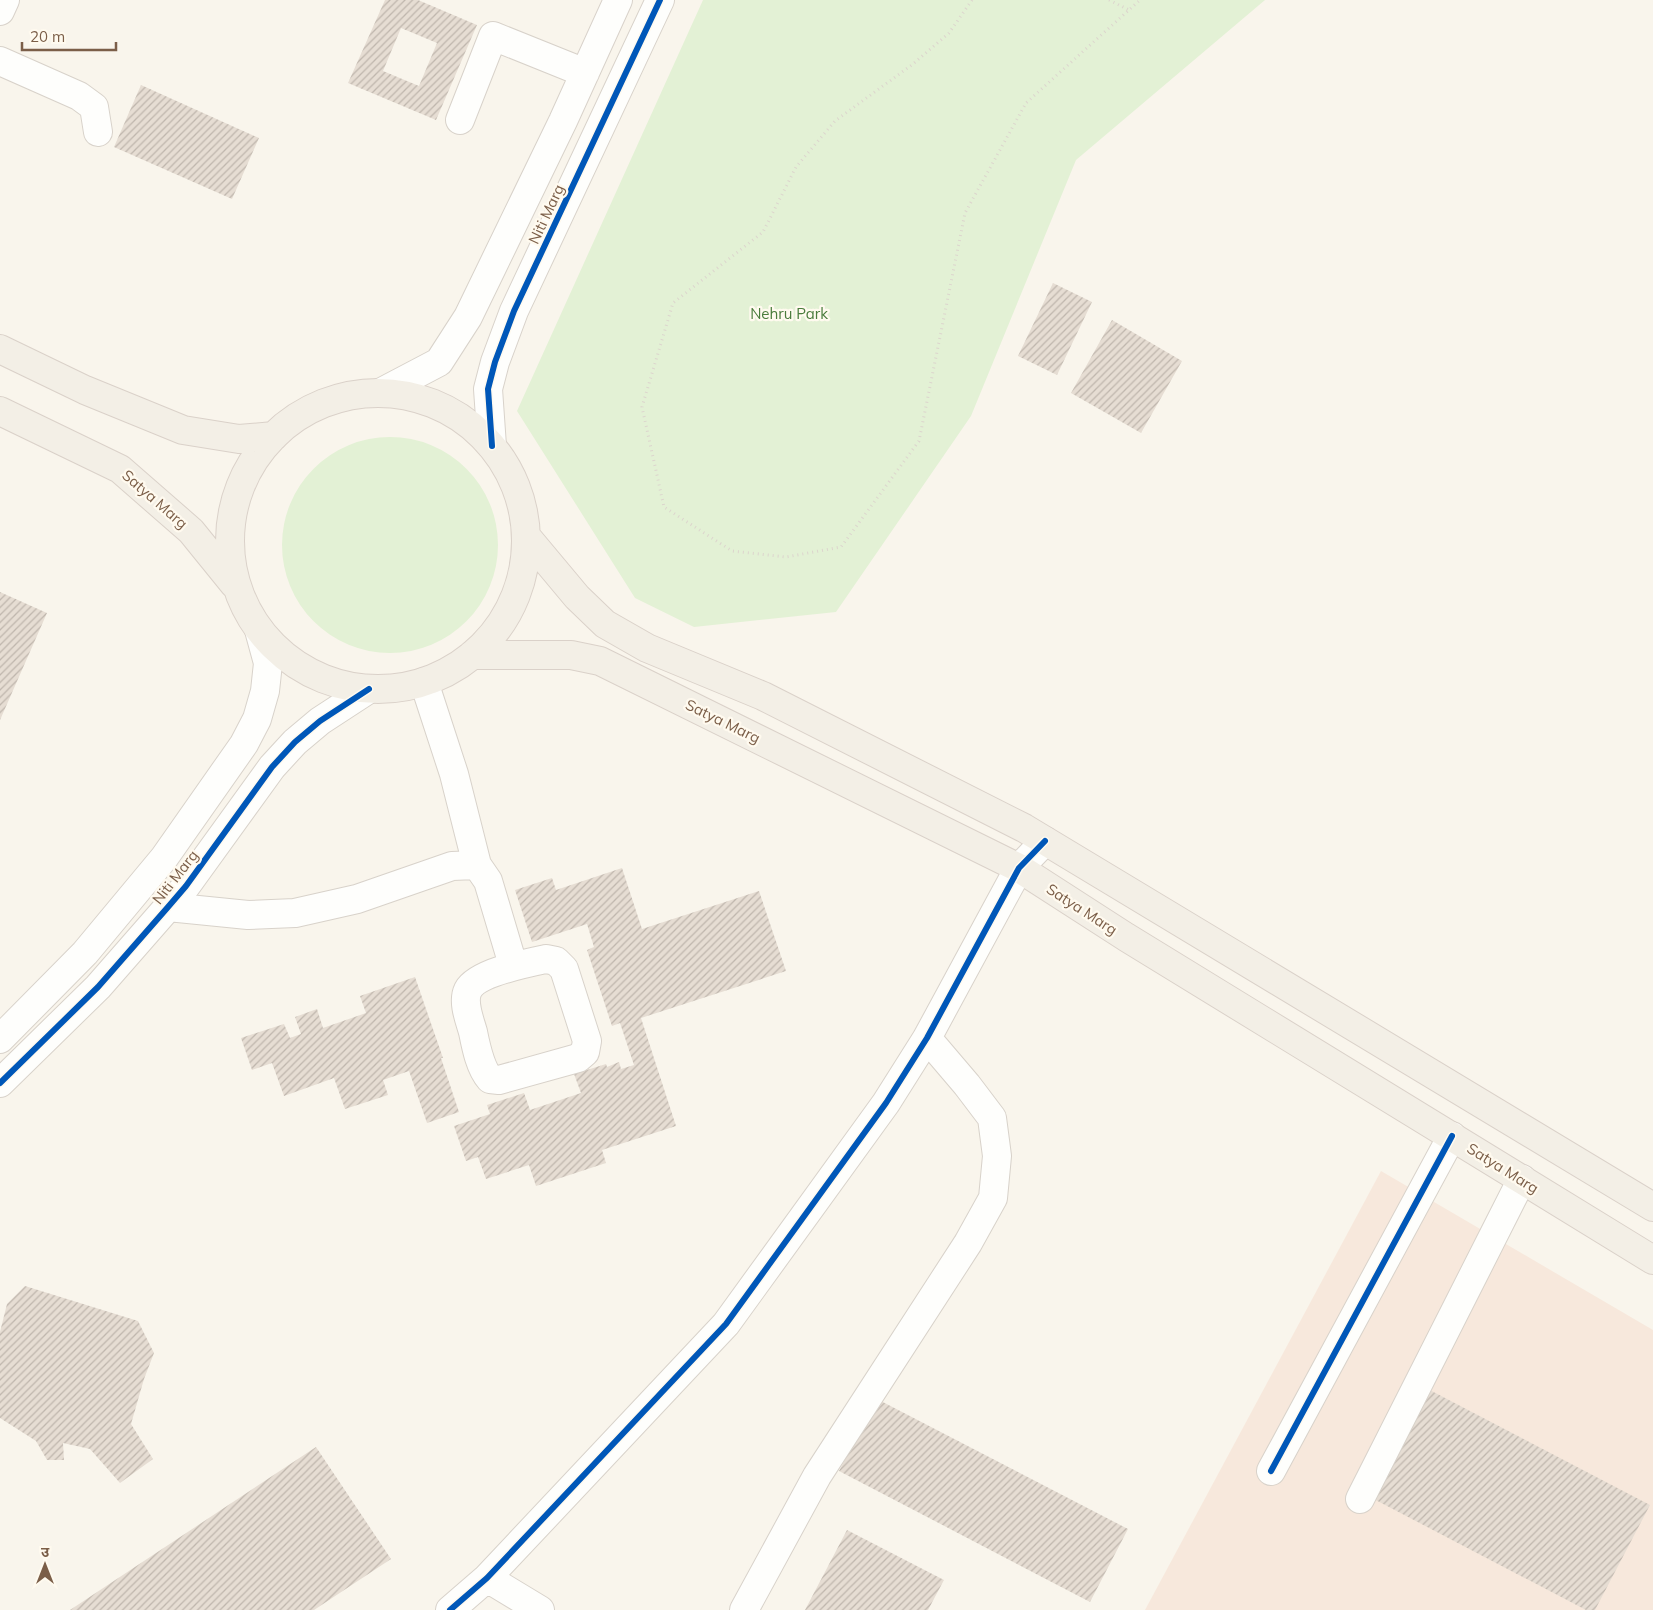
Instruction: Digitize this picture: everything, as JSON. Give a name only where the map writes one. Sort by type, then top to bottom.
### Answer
[{"type":"main road","points":[[0,349],[85,390],[183,430],[239,439],[274,436]]},
{"type":"main road","points":[[380,393],[405,396],[430,403],[453,413],[474,428],[492,446],[513,479],[520,497],[526,536],[525,563],[518,590],[507,614],[492,637],[472,655],[449,671],[424,682],[396,688],[369,689],[337,684],[307,671],[281,653],[259,630],[246,610],[236,587],[229,541],[231,517],[246,473],[258,453],[274,436],[305,412],[341,398],[380,393]]},
{"type":"main road","name":"Satya Marg","points":[[0,411],[120,468],[191,531],[236,587]]},
{"type":"main road","points":[[526,536],[577,598],[605,624],[646,648],[763,696],[1024,828],[1653,1207]]},
{"type":"main road","name":"Satya Marg","points":[[472,655],[570,655],[600,661],[1019,868],[1126,937],[1653,1260]]},
{"type":"street","points":[[0,11],[5,0]]},
{"type":"street","name":"Niti Marg","points":[[380,393],[439,362],[468,317],[618,0]]},
{"type":"street","name":"Niti Marg","points":[[492,446],[488,389],[495,362],[514,312],[660,0]]},
{"type":"street","points":[[460,120],[493,36],[585,73]]},
{"type":"street","points":[[0,61],[80,96],[94,107],[98,132]]},
{"type":"street","name":"Niti Marg","points":[[0,1039],[84,953],[164,858],[244,744],[257,718],[265,691],[268,663],[259,630]]},
{"type":"street","points":[[424,682],[454,774],[478,865],[488,881],[513,965]]},
{"type":"street","name":"Niti Marg","points":[[0,1083],[98,987],[168,907],[186,886],[272,767],[289,748],[320,721],[369,689]]},
{"type":"street","points":[[450,1610],[487,1578],[726,1324],[886,1103],[927,1038],[1019,868],[1045,841]]},
{"type":"street","points":[[168,907],[248,915],[295,913],[357,899],[452,866],[478,865]]},
{"type":"street","points":[[546,959],[556,961],[564,968],[587,1041],[585,1052],[578,1058],[499,1080],[490,1079],[484,1073],[473,1035],[466,1000],[468,990],[476,982],[513,965],[546,959]]},
{"type":"street","points":[[744,1610],[817,1476],[968,1242],[993,1198],[997,1156],[992,1118],[927,1038]]},
{"type":"street","points":[[1271,1471],[1452,1136]]},
{"type":"street","points":[[1360,1499],[1522,1179]]},
{"type":"street","points":[[487,1578],[540,1610]]},
{"type":"path","points":[[972,0],[949,33],[913,64],[835,121],[796,167],[763,232],[673,303],[642,407],[664,507],[732,551],[786,557],[841,547],[919,441],[965,213],[1026,103],[1140,0]]},
{"type":"path","points":[[1109,0],[1129,10]]},
{"type":"shaded area","points":[[1381,1171],[1653,1330],[1653,1610],[1145,1610]]},
{"type":"green space","name":"Nehru Park","points":[[703,0],[1265,0],[1076,160],[971,416],[836,612],[694,627],[635,598],[517,411]]},
{"type":"green space","points":[[401,437],[431,445],[441,450],[459,461],[474,476],[490,504],[498,534],[498,556],[490,586],[474,614],[459,629],[431,645],[411,651],[379,653],[349,645],[339,640],[321,629],[306,614],[290,586],[284,566],[282,534],[290,504],[295,494],[306,476],[321,461],[349,445],[369,439]]},
{"type":"building","points":[[385,0],[418,0],[477,25],[436,120],[348,83]],"holes":[[[401,28],[437,43],[419,86],[383,71]]]},
{"type":"building","points":[[141,85],[259,138],[232,199],[114,147]]},
{"type":"building","points":[[1053,283],[1092,302],[1057,375],[1018,356]]},
{"type":"building","points":[[1112,320],[1182,361],[1141,433],[1071,393]]},
{"type":"building","points":[[0,592],[47,613],[0,720]]},
{"type":"building","points":[[622,868],[642,929],[759,891],[786,971],[641,1018],[676,1126],[602,1150],[606,1163],[536,1186],[529,1165],[486,1179],[478,1157],[466,1161],[454,1126],[490,1114],[487,1105],[524,1093],[530,1110],[581,1093],[574,1074],[606,1064],[607,1067],[619,1062],[621,1069],[634,1065],[620,1023],[612,1026],[587,950],[594,947],[587,924],[532,942],[515,890],[552,878],[556,890]]},
{"type":"building","points":[[415,977],[443,1058],[441,1058],[459,1112],[427,1123],[409,1071],[383,1080],[388,1095],[345,1109],[334,1078],[284,1096],[272,1063],[252,1070],[241,1038],[284,1024],[290,1038],[301,1034],[295,1017],[317,1009],[323,1028],[366,1013],[360,996]]},
{"type":"building","points":[[25,1286],[138,1321],[154,1353],[144,1379],[131,1424],[153,1459],[120,1483],[90,1449],[63,1443],[64,1460],[47,1460],[36,1441],[0,1418],[0,1332],[7,1304]]},
{"type":"building","points":[[1424,1387],[1650,1505],[1595,1610],[1586,1610],[1366,1495]]},
{"type":"building","points":[[877,1399],[1128,1529],[1090,1602],[839,1471]]},
{"type":"building","points":[[316,1447],[391,1559],[314,1610],[70,1610]]},
{"type":"building","points":[[847,1530],[944,1580],[928,1610],[805,1610]]},
{"type":"cycle path","points":[[492,446],[488,389],[495,362],[514,311],[660,0]]},
{"type":"cycle path","points":[[0,1083],[98,987],[168,907],[186,886],[272,767],[295,742],[320,721],[369,689]]},
{"type":"cycle path","points":[[450,1610],[487,1578],[726,1324],[886,1103],[927,1038],[1019,868],[1045,841]]},
{"type":"cycle path","points":[[1271,1471],[1452,1136]]}]
